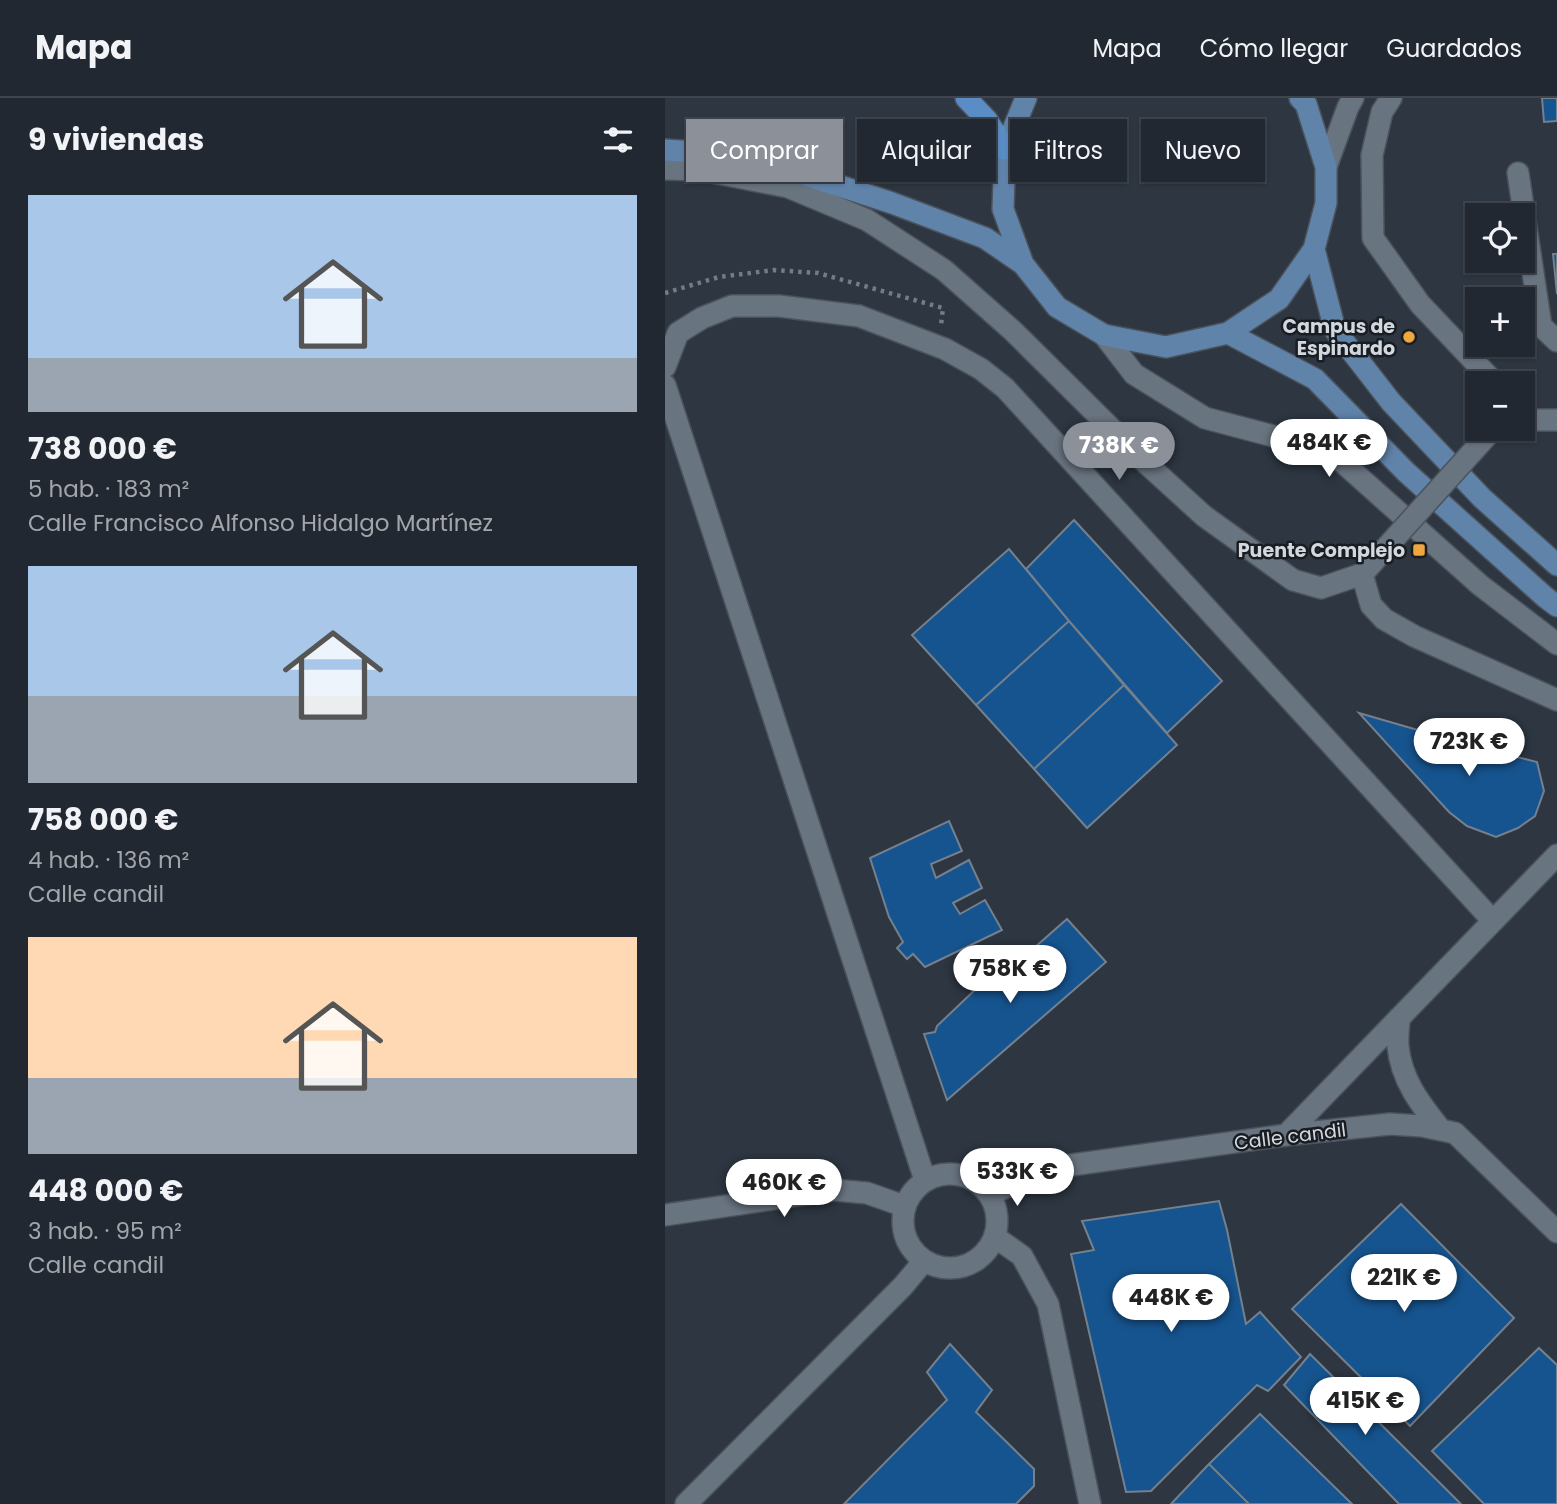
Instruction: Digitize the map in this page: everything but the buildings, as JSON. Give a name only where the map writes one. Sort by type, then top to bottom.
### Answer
[{"type":"highway","points":[[966,98],[986,120],[1005,149]]},
{"type":"main road","points":[[1023,264],[1003,209],[1005,149],[1026,98]]},
{"type":"main road","points":[[665,150],[711,153],[800,173],[892,203],[985,238],[1023,264],[1057,307],[1104,335],[1166,347],[1228,333],[1279,299],[1314,249],[1326,203],[1326,167],[1306,104],[1300,98]]},
{"type":"main road","points":[[1314,249],[1335,330],[1391,402],[1482,498],[1557,565]]},
{"type":"main road","points":[[1228,333],[1315,379],[1406,472],[1557,606]]},
{"type":"street","points":[[1326,167],[1353,98]]},
{"type":"street","points":[[1391,98],[1382,112],[1372,155],[1373,238],[1420,304],[1483,371]]},
{"type":"street","points":[[665,169],[701,170],[788,187],[867,220],[944,270],[1013,331],[1148,465],[1204,516],[1293,580],[1321,588],[1364,572],[1482,441]]},
{"type":"street","points":[[1518,173],[1541,326],[1557,341]]},
{"type":"street","points":[[665,367],[678,333],[702,318],[732,306],[779,306],[859,316],[944,349],[981,369],[1005,388],[1493,921]]},
{"type":"street","points":[[1104,335],[1134,374],[1205,418],[1273,436],[1341,460],[1480,585],[1557,644]]},
{"type":"street","points":[[665,385],[925,1180]]},
{"type":"street","points":[[1535,420],[1557,420]]},
{"type":"street","points":[[1364,572],[1371,605],[1384,619],[1414,636],[1557,700]]},
{"type":"street","points":[[1286,1135],[1557,855]]},
{"type":"street","points":[[1399,1018],[1398,1046],[1403,1070],[1414,1096],[1441,1130]]},
{"type":"street","name":"Calle candil","points":[[990,1195],[1043,1169],[1286,1135],[1390,1124],[1422,1126],[1455,1133],[1557,1232]]},
{"type":"street","points":[[940,1174],[958,1174],[976,1181],[990,1195],[996,1211],[995,1237],[977,1259],[960,1267],[941,1268],[924,1261],[910,1247],[903,1231],[904,1206],[910,1195],[925,1180],[940,1174]]},
{"type":"street","points":[[665,1215],[834,1190],[867,1194],[904,1206]]},
{"type":"street","points":[[995,1237],[1022,1256],[1048,1304],[1090,1504]]},
{"type":"street","points":[[686,1504],[903,1286],[924,1261]]},
{"type":"place","name":"Campus de Espinardo","points":[[1409,337]]},
{"type":"place","name":"Puente Complejo","points":[[1419,550]]}]
